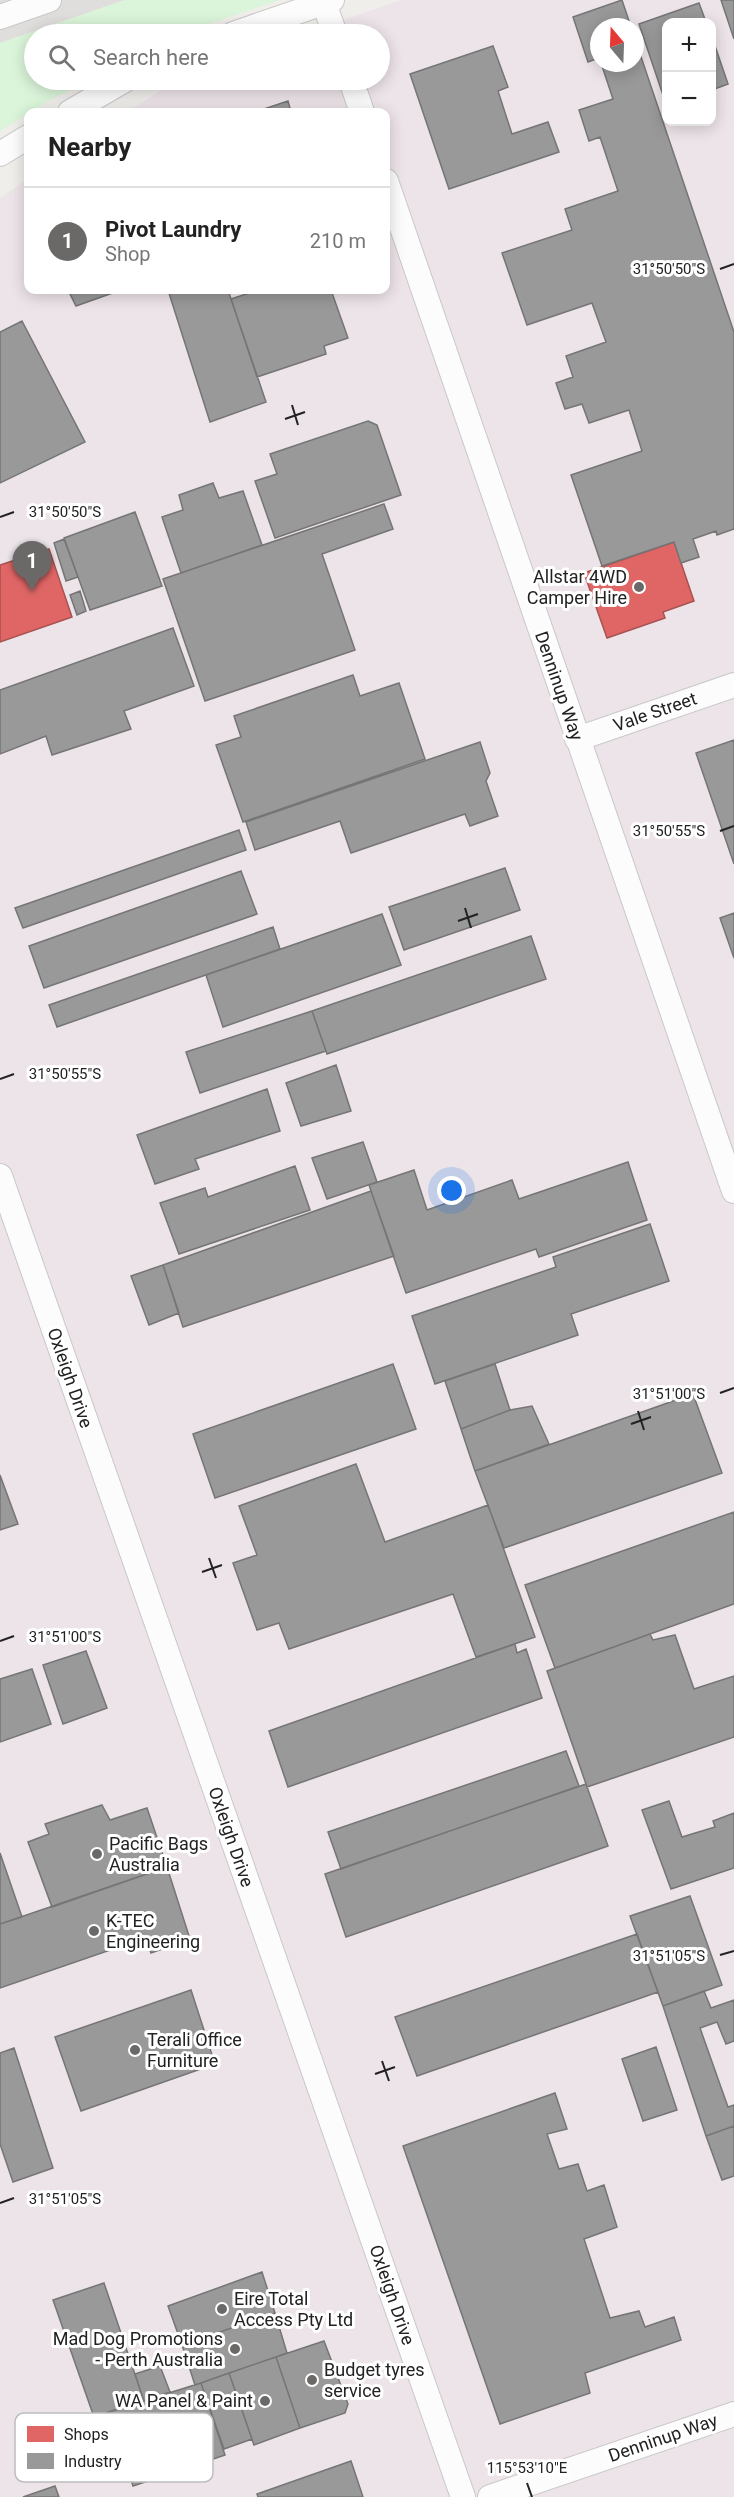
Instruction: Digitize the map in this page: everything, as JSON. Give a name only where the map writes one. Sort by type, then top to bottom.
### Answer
[{"type":"street","points":[[0,17],[49,0]]},
{"type":"street","points":[[262,24],[328,1],[333,24]]},
{"type":"street","points":[[77,108],[108,90]]},
{"type":"street","points":[[354,90],[361,108]]},
{"type":"street","points":[[0,154],[24,139]]},
{"type":"street","name":"Denninup Way","points":[[390,193],[734,1191]]},
{"type":"street","name":"Vale Street","points":[[577,739],[734,685]]},
{"type":"street","name":"Oxleigh Drive","points":[[0,1176],[463,2497]]},
{"type":"street","name":"Denninup Way","points":[[490,2497],[734,2414]]},
{"type":"shaded area","points":[[0,0],[125,0],[55,24],[24,24],[24,35],[0,43]]},
{"type":"shaded area","points":[[401,0],[734,0],[734,2497],[0,2497],[0,198],[24,182],[24,294],[390,294],[390,108],[133,108],[161,90],[390,90],[390,24],[332,24]]},
{"type":"green space","points":[[125,0],[279,0],[209,24],[55,24]]},
{"type":"green space","points":[[24,35],[24,90],[69,90],[37,108],[24,108],[24,116],[0,131],[0,43]]},
{"type":"building: Shops","name":"Allstar 4WD Camper Hire","points":[[674,542],[694,601],[663,612],[665,618],[607,638],[584,573]]},
{"type":"building: Shops","points":[[49,549],[72,617],[0,642],[0,565]]},
{"type":"building: Industry","points":[[622,0],[628,18],[590,18],[590,61],[588,62],[573,17]]},
{"type":"building: Industry","points":[[721,0],[734,0],[734,39]]},
{"type":"building: Industry","points":[[699,3],[705,18],[662,18],[662,92],[644,39],[644,22]]},
{"type":"building: Industry","points":[[493,46],[508,87],[498,91],[512,134],[548,122],[559,152],[449,189],[410,74]]},
{"type":"building: Industry","points":[[716,49],[728,84],[716,88]]},
{"type":"building: Industry","points":[[644,66],[662,119],[662,126],[664,126],[734,332],[734,529],[717,535],[716,531],[693,539],[699,557],[681,563],[674,542],[602,566],[571,475],[642,451],[629,410],[589,423],[582,404],[565,409],[556,383],[573,377],[566,356],[606,342],[592,303],[527,325],[502,253],[572,230],[565,209],[618,191],[600,137],[589,141],[579,110],[613,99],[604,72],[644,72]]},
{"type":"building: Industry","points":[[288,101],[290,108],[267,108]]},
{"type":"building: Industry","points":[[70,294],[110,294],[76,306]]},
{"type":"building: Industry","points":[[169,294],[229,294],[266,402],[210,422]]},
{"type":"building: Industry","points":[[246,294],[332,294],[348,338],[324,346],[326,354],[257,377],[231,299]]},
{"type":"building: Industry","points":[[22,321],[85,442],[0,483],[0,332]]},
{"type":"building: Industry","points":[[368,421],[377,425],[401,495],[275,538],[255,481],[277,474],[270,454]]},
{"type":"building: Industry","points":[[213,483],[219,498],[243,491],[262,545],[181,573],[162,517],[183,510],[179,495]]},
{"type":"building: Industry","points":[[384,504],[393,529],[322,554],[355,650],[205,701],[163,579]]},
{"type":"building: Industry","points":[[135,512],[162,586],[90,610],[64,538]]},
{"type":"building: Industry","points":[[64,539],[78,577],[66,581],[54,543]]},
{"type":"building: Industry","points":[[80,591],[86,611],[77,615],[70,595]]},
{"type":"building: Industry","points":[[173,628],[194,686],[124,711],[131,729],[52,755],[46,736],[0,754],[0,690]]},
{"type":"building: Industry","points":[[353,675],[360,696],[399,683],[425,759],[243,822],[216,745],[241,737],[234,716]]},
{"type":"building: Industry","points":[[734,740],[734,864],[696,753]]},
{"type":"building: Industry","points":[[480,742],[490,773],[486,781],[498,816],[470,826],[465,814],[351,853],[340,821],[255,850],[246,822]]},
{"type":"building: Industry","points":[[239,830],[246,850],[23,928],[15,908]]},
{"type":"building: Industry","points":[[505,868],[520,910],[404,950],[389,907]]},
{"type":"building: Industry","points":[[241,871],[257,914],[44,988],[29,946]]},
{"type":"building: Industry","points":[[734,913],[734,958],[720,918]]},
{"type":"building: Industry","points":[[382,914],[401,965],[223,1027],[206,975]]},
{"type":"building: Industry","points":[[273,927],[280,949],[57,1027],[49,1005]]},
{"type":"building: Industry","points":[[531,936],[546,979],[327,1054],[312,1011]]},
{"type":"building: Industry","points":[[312,1011],[326,1051],[200,1093],[186,1052]]},
{"type":"building: Industry","points":[[336,1065],[351,1111],[301,1126],[286,1083]]},
{"type":"building: Industry","points":[[267,1089],[280,1131],[195,1159],[199,1169],[155,1184],[137,1135]]},
{"type":"building: Industry","points":[[363,1142],[377,1182],[327,1199],[312,1158]]},
{"type":"building: Industry","points":[[628,1162],[647,1220],[539,1257],[536,1249],[406,1293],[369,1185],[414,1170],[427,1210],[512,1180],[519,1199]]},
{"type":"building: Industry","points":[[295,1166],[310,1210],[179,1254],[160,1203],[205,1188],[208,1197]]},
{"type":"building: Industry","points":[[371,1191],[394,1256],[183,1327],[163,1265]]},
{"type":"building: Industry","points":[[650,1224],[669,1281],[571,1314],[578,1335],[435,1384],[412,1316],[556,1267],[553,1257]]},
{"type":"building: Industry","points":[[163,1265],[179,1313],[149,1325],[131,1276]]},
{"type":"building: Industry","points":[[393,1364],[416,1429],[215,1498],[193,1434]]},
{"type":"building: Industry","points":[[495,1364],[510,1410],[461,1429],[445,1381]]},
{"type":"building: Industry","points":[[693,1394],[722,1473],[504,1548],[475,1471]]},
{"type":"building: Industry","points":[[532,1406],[549,1444],[475,1471],[461,1429],[510,1410]]},
{"type":"building: Industry","points":[[356,1464],[385,1542],[488,1505],[535,1637],[476,1657],[453,1594],[289,1649],[279,1623],[257,1630],[233,1563],[257,1555],[239,1506]]},
{"type":"building: Industry","points":[[0,1475],[18,1524],[0,1530]]},
{"type":"building: Industry","points":[[734,1512],[734,1604],[555,1668],[525,1585]]},
{"type":"building: Industry","points":[[650,1634],[653,1640],[675,1635],[694,1689],[734,1676],[734,1737],[587,1787],[547,1671]]},
{"type":"building: Industry","points":[[515,1644],[517,1653],[526,1649],[542,1698],[288,1787],[269,1731]]},
{"type":"building: Industry","points":[[86,1651],[107,1708],[63,1724],[43,1665]]},
{"type":"building: Industry","points":[[32,1669],[51,1724],[0,1742],[0,1679]]},
{"type":"building: Industry","points":[[566,1751],[579,1786],[341,1869],[328,1832]]},
{"type":"building: Industry","points":[[586,1784],[608,1846],[346,1937],[325,1874]]},
{"type":"building: Industry","points":[[669,1801],[682,1837],[715,1827],[713,1821],[734,1813],[734,1868],[671,1889],[642,1810]]},
{"type":"building: Industry","name":"Pacific Bags Australia","points":[[102,1805],[110,1820],[147,1808],[167,1867],[52,1907],[28,1842],[49,1834],[45,1824]]},
{"type":"building: Industry","points":[[0,1853],[22,1917],[0,1924]]},
{"type":"building: Industry","name":"K-TEC Engineering","points":[[167,1867],[190,1939],[151,1953],[145,1938],[0,1988],[0,1924]]},
{"type":"building: Industry","points":[[690,1896],[722,1985],[663,2006],[630,1916]]},
{"type":"building: Industry","points":[[637,1934],[658,1992],[417,2076],[395,2017]]},
{"type":"building: Industry","name":"Terali Office Furniture","points":[[191,1990],[215,2064],[81,2111],[55,2037]]},
{"type":"building: Industry","points":[[704,1991],[711,2008],[734,2000],[734,2041],[726,2044],[717,2022],[700,2028],[728,2107],[734,2105],[734,2126],[706,2136],[663,2006]]},
{"type":"building: Industry","points":[[656,2047],[677,2110],[643,2121],[622,2059]]},
{"type":"building: Industry","points":[[14,2048],[53,2168],[13,2182],[0,2144],[0,2053]]},
{"type":"building: Industry","points":[[555,2093],[567,2129],[547,2134],[559,2169],[578,2164],[587,2191],[604,2185],[617,2227],[584,2239],[610,2318],[639,2311],[645,2327],[674,2317],[681,2340],[585,2373],[590,2393],[500,2424],[403,2146]]},
{"type":"building: Industry","points":[[734,2126],[734,2176],[722,2180],[706,2136]]},
{"type":"building: Industry","name":"Eire Total Access Pty Ltd","points":[[262,2272],[275,2313],[182,2345],[168,2306]]},
{"type":"building: Industry","points":[[104,2283],[144,2401],[106,2413],[93,2413],[53,2300]]},
{"type":"building: Industry","name":"Mad Dog Promotions - Perth Australia","points":[[275,2313],[287,2353],[195,2385],[182,2345]]},
{"type":"building: Industry","name":"Budget tyres service","points":[[324,2341],[348,2404],[345,2413],[300,2428],[276,2357]]},
{"type":"building: Industry","name":"WA Panel & Paint","points":[[276,2357],[300,2428],[254,2445],[229,2373]]},
{"type":"building: Industry","points":[[160,2366],[170,2392],[144,2401],[135,2374]]},
{"type":"building: Industry","points":[[229,2373],[252,2439],[224,2449],[201,2383]]},
{"type":"building: Industry","points":[[201,2383],[211,2413],[108,2413]]},
{"type":"building: Industry","points":[[213,2419],[225,2455],[213,2459]]},
{"type":"building: Industry","points":[[351,2461],[363,2497],[258,2497],[257,2494]]},
{"type":"building: Industry","points":[[132,2482],[145,2482],[133,2486]]},
{"type":"building: Industry","points":[[55,2486],[59,2497],[23,2497]]},
{"type":"place","name":"Allstar 4WD Camper Hire","points":[[639,587]]},
{"type":"place","name":"Pivot Laundry","points":[[32,591]]},
{"type":"place","name":"Pacific Bags Australia","points":[[97,1854]]},
{"type":"place","name":"K-TEC Engineering","points":[[94,1931]]},
{"type":"place","name":"Terali Office Furniture","points":[[135,2050]]},
{"type":"place","name":"Eire Total Access Pty Ltd","points":[[222,2309]]},
{"type":"place","name":"Mad Dog Promotions - Perth Australia","points":[[235,2349]]},
{"type":"place","name":"Budget tyres service","points":[[312,2380]]},
{"type":"place","name":"WA Panel & Paint","points":[[265,2401]]}]
